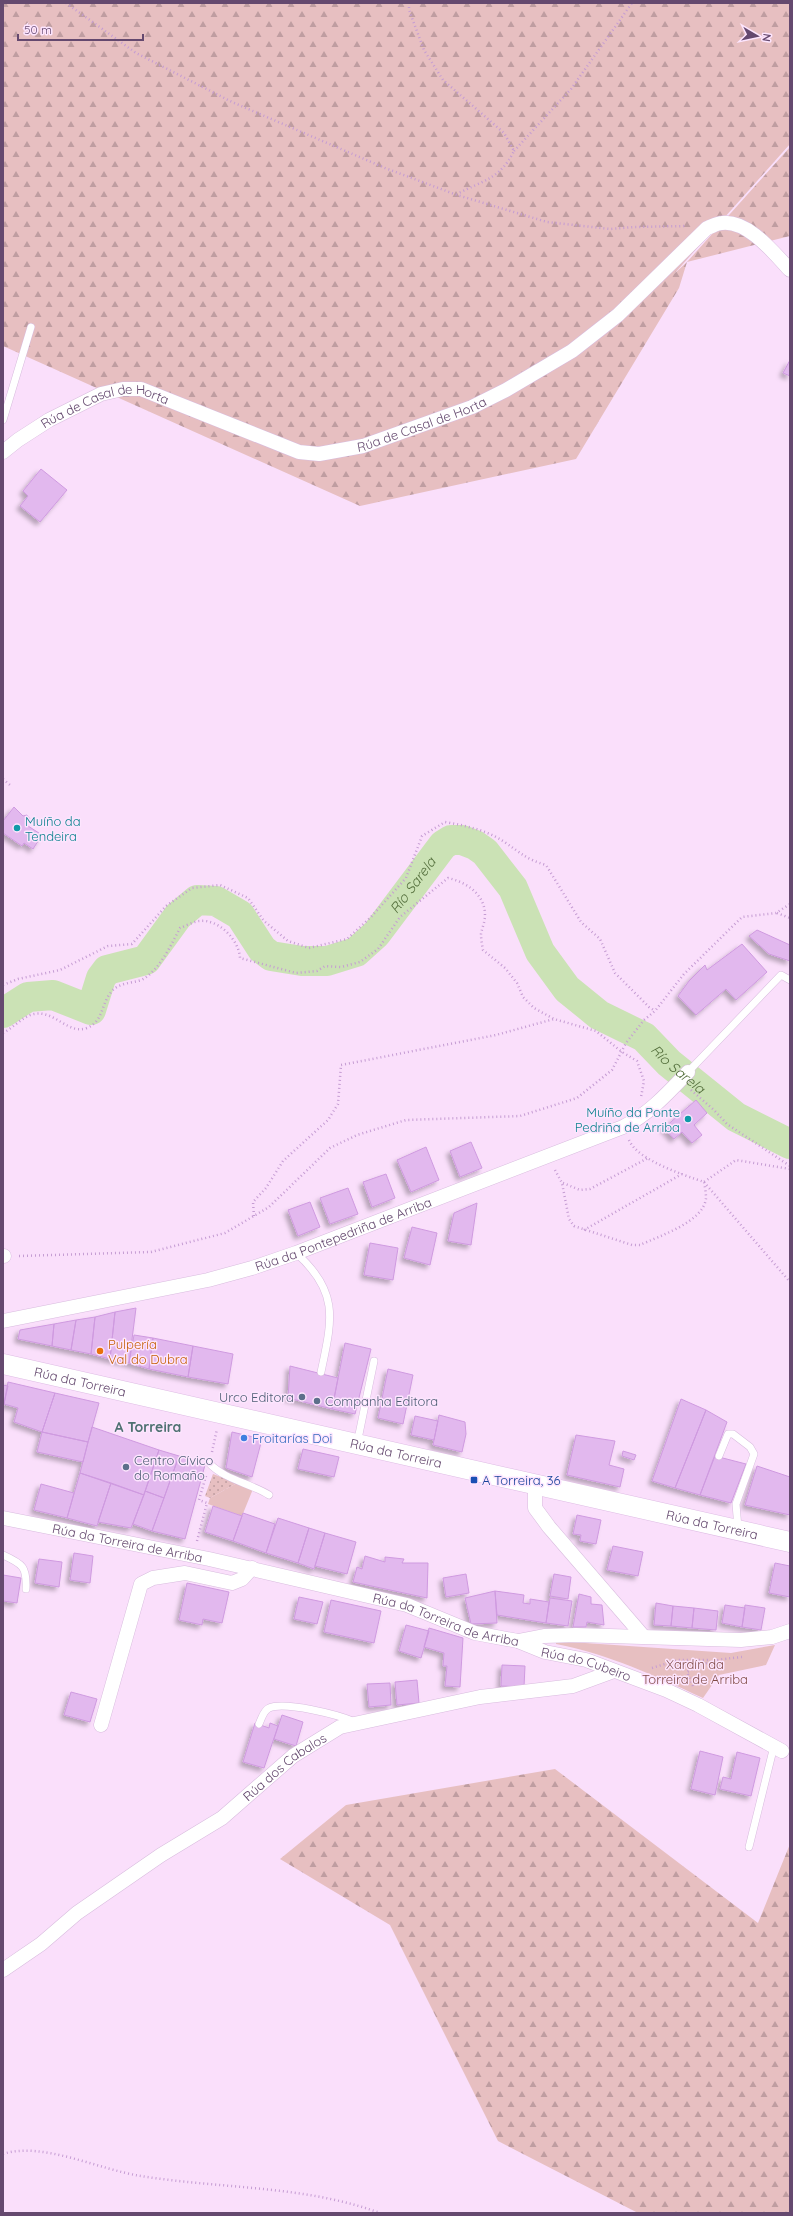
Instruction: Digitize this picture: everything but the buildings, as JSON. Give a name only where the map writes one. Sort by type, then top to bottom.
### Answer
[{"type":"main road","name":"Rúa da Torreira","points":[[3,1364],[790,1542]]},
{"type":"street","points":[[707,228],[721,223],[734,224],[749,231],[790,270]]},
{"type":"street","name":"Rúa de Casal de Horta","points":[[3,452],[18,440],[49,420],[101,394],[123,389],[141,389],[262,438],[309,454],[362,446],[472,407],[506,390],[572,351],[618,314],[707,228]]},
{"type":"street","name":"Rúa da Pontepedriña de Arriba","points":[[3,1321],[208,1280],[252,1268],[623,1127],[638,1120],[666,1096],[688,1072]]},
{"type":"street","points":[[536,1484],[535,1508],[549,1527],[642,1636]]},
{"type":"street","name":"Rúa da Torreira de Arriba","points":[[3,1518],[252,1568],[407,1605],[475,1633],[518,1641],[544,1636],[642,1636],[741,1640],[790,1632]]},
{"type":"street","name":"Rúa da Torreira de Arriba","points":[[101,1724],[141,1584],[153,1578],[185,1573],[232,1583],[242,1579],[252,1568]]},
{"type":"street","name":"Rúa do Cubeiro","points":[[518,1641],[545,1652],[586,1660],[686,1699],[778,1749]]},
{"type":"street","name":"Rúa dos Cabalos","points":[[3,1970],[41,1944],[77,1913],[161,1855],[222,1818],[293,1756],[340,1727],[357,1722],[480,1697],[573,1686],[614,1671]]},
{"type":"lane","points":[[3,420],[31,327]]},
{"type":"lane","points":[[688,1072],[781,975],[790,980]]},
{"type":"lane","points":[[296,1252],[318,1275],[328,1298],[330,1327],[321,1372]]},
{"type":"lane","points":[[357,1444],[374,1361]]},
{"type":"lane","points":[[719,1456],[728,1434],[733,1434],[750,1447],[754,1454],[736,1504],[738,1530]]},
{"type":"lane","points":[[209,1463],[218,1472],[256,1487],[269,1495]]},
{"type":"lane","points":[[3,1555],[24,1567],[27,1574],[26,1589]]},
{"type":"lane","points":[[259,1724],[264,1712],[270,1708],[279,1707],[328,1712],[357,1722]]},
{"type":"lane","points":[[749,1846],[778,1749]]},
{"type":"path","points":[[66,3],[136,53],[232,102],[385,168],[457,194],[547,222],[610,229],[634,226],[686,226],[707,228]]},
{"type":"path","points":[[409,3],[409,10],[424,50],[444,80],[504,133],[514,151]]},
{"type":"path","points":[[457,194],[494,177],[506,166],[514,151],[571,89],[632,3]]},
{"type":"path","points":[[3,779],[10,785]]},
{"type":"path","points":[[3,985],[18,979],[60,970],[108,946],[132,944],[166,906],[192,888],[220,885],[248,898],[264,921],[288,941],[309,948],[347,939],[371,917],[406,878],[422,836],[445,822],[477,828],[505,842],[528,860],[546,865],[581,922],[600,939],[615,973],[655,1011]]},
{"type":"path","points":[[3,1033],[32,1014],[45,1013],[74,1030],[87,1028],[99,1019],[104,1002],[113,990],[128,982],[145,979],[170,947],[180,928],[201,920],[217,924],[231,935],[240,958],[296,973],[316,971],[325,966],[341,967],[360,962],[378,949],[400,917],[448,878],[462,881],[475,891],[481,899],[485,915],[481,935],[483,950],[505,968],[517,983],[523,997],[534,1008],[554,1019],[596,1031],[622,1052],[637,1061],[644,1081],[638,1120]]},
{"type":"path","points":[[4,1256],[151,1252],[225,1233],[269,1208],[330,1148],[356,1135],[406,1120],[520,1116],[577,1098],[612,1070],[626,1043],[644,1020],[655,1011],[684,974],[742,917],[776,913],[790,904]]},
{"type":"path","points":[[776,913],[790,918]]},
{"type":"path","points":[[254,1216],[253,1202],[266,1188],[283,1161],[328,1120],[338,1104],[341,1065],[496,1035],[554,1019]]},
{"type":"path","points":[[703,1100],[727,1124],[790,1166]]},
{"type":"path","points":[[623,1127],[632,1148],[648,1158],[682,1174],[704,1182],[790,1282]]},
{"type":"path","points":[[548,1156],[562,1183],[567,1198],[569,1219],[574,1226],[625,1244],[640,1245],[689,1222],[701,1210],[706,1199],[704,1182]]},
{"type":"path","points":[[562,1183],[580,1190],[590,1189],[648,1158]]},
{"type":"path","points":[[704,1182],[736,1160],[790,1169]]},
{"type":"path","points":[[583,1230],[682,1174]]},
{"type":"path","points":[[200,1532],[207,1503],[199,1500],[217,1427]]},
{"type":"path","points":[[646,1670],[678,1660],[708,1660],[744,1656]]},
{"type":"path","points":[[694,1688],[687,1672],[708,1660]]},
{"type":"path","points":[[3,2154],[25,2149],[50,2153],[142,2176],[243,2186],[326,2198],[380,2213]]},
{"type":"green space","points":[[3,3],[790,3],[790,144],[674,274],[687,262],[679,288],[576,459],[360,506],[3,346]]},
{"type":"green space","points":[[790,147],[790,236],[687,262]]},
{"type":"green space","points":[[213,1474],[237,1483],[210,1498],[205,1496]]},
{"type":"green space","points":[[237,1483],[253,1489],[242,1516],[208,1504],[210,1498]]},
{"type":"green space","name":"Xardín da Torreira de Arriba","points":[[556,1641],[731,1653],[775,1645],[766,1665],[719,1675],[703,1698],[631,1666],[575,1648],[556,1644]]},
{"type":"green space","points":[[555,1769],[758,1923],[790,1844],[790,2213],[638,2213],[498,2141],[390,1925],[280,1859],[346,1805]]},
{"type":"waterway","name":"Río Sarela","points":[[3,1013],[28,997],[53,995],[91,1010],[101,978],[107,970],[146,960],[178,916],[197,900],[216,901],[240,915],[262,949],[271,956],[302,961],[327,961],[356,952],[376,934],[443,845],[451,840],[462,840],[475,845],[485,852],[513,888],[540,952],[567,989],[599,1015],[644,1037],[669,1063],[736,1117],[790,1144]]},
{"type":"place","name":"Muíño da Tendeira","points":[[17,828]]},
{"type":"place","name":"Muíño da Ponte Pedriña de Arriba","points":[[688,1119]]},
{"type":"place","name":"Pulpería Val do Dubra","points":[[100,1351]]},
{"type":"place","name":"Urco Editora","points":[[302,1397]]},
{"type":"place","name":"Companha Editora","points":[[317,1401]]},
{"type":"place","name":"Froitarías Doi","points":[[244,1438]]},
{"type":"place","name":"Centro Cívico do Romaño","points":[[126,1467]]},
{"type":"place","name":"A Torreira, 36","points":[[474,1480]]},
{"type":"district","name":"A Torreira","points":[[148,1427]]}]
